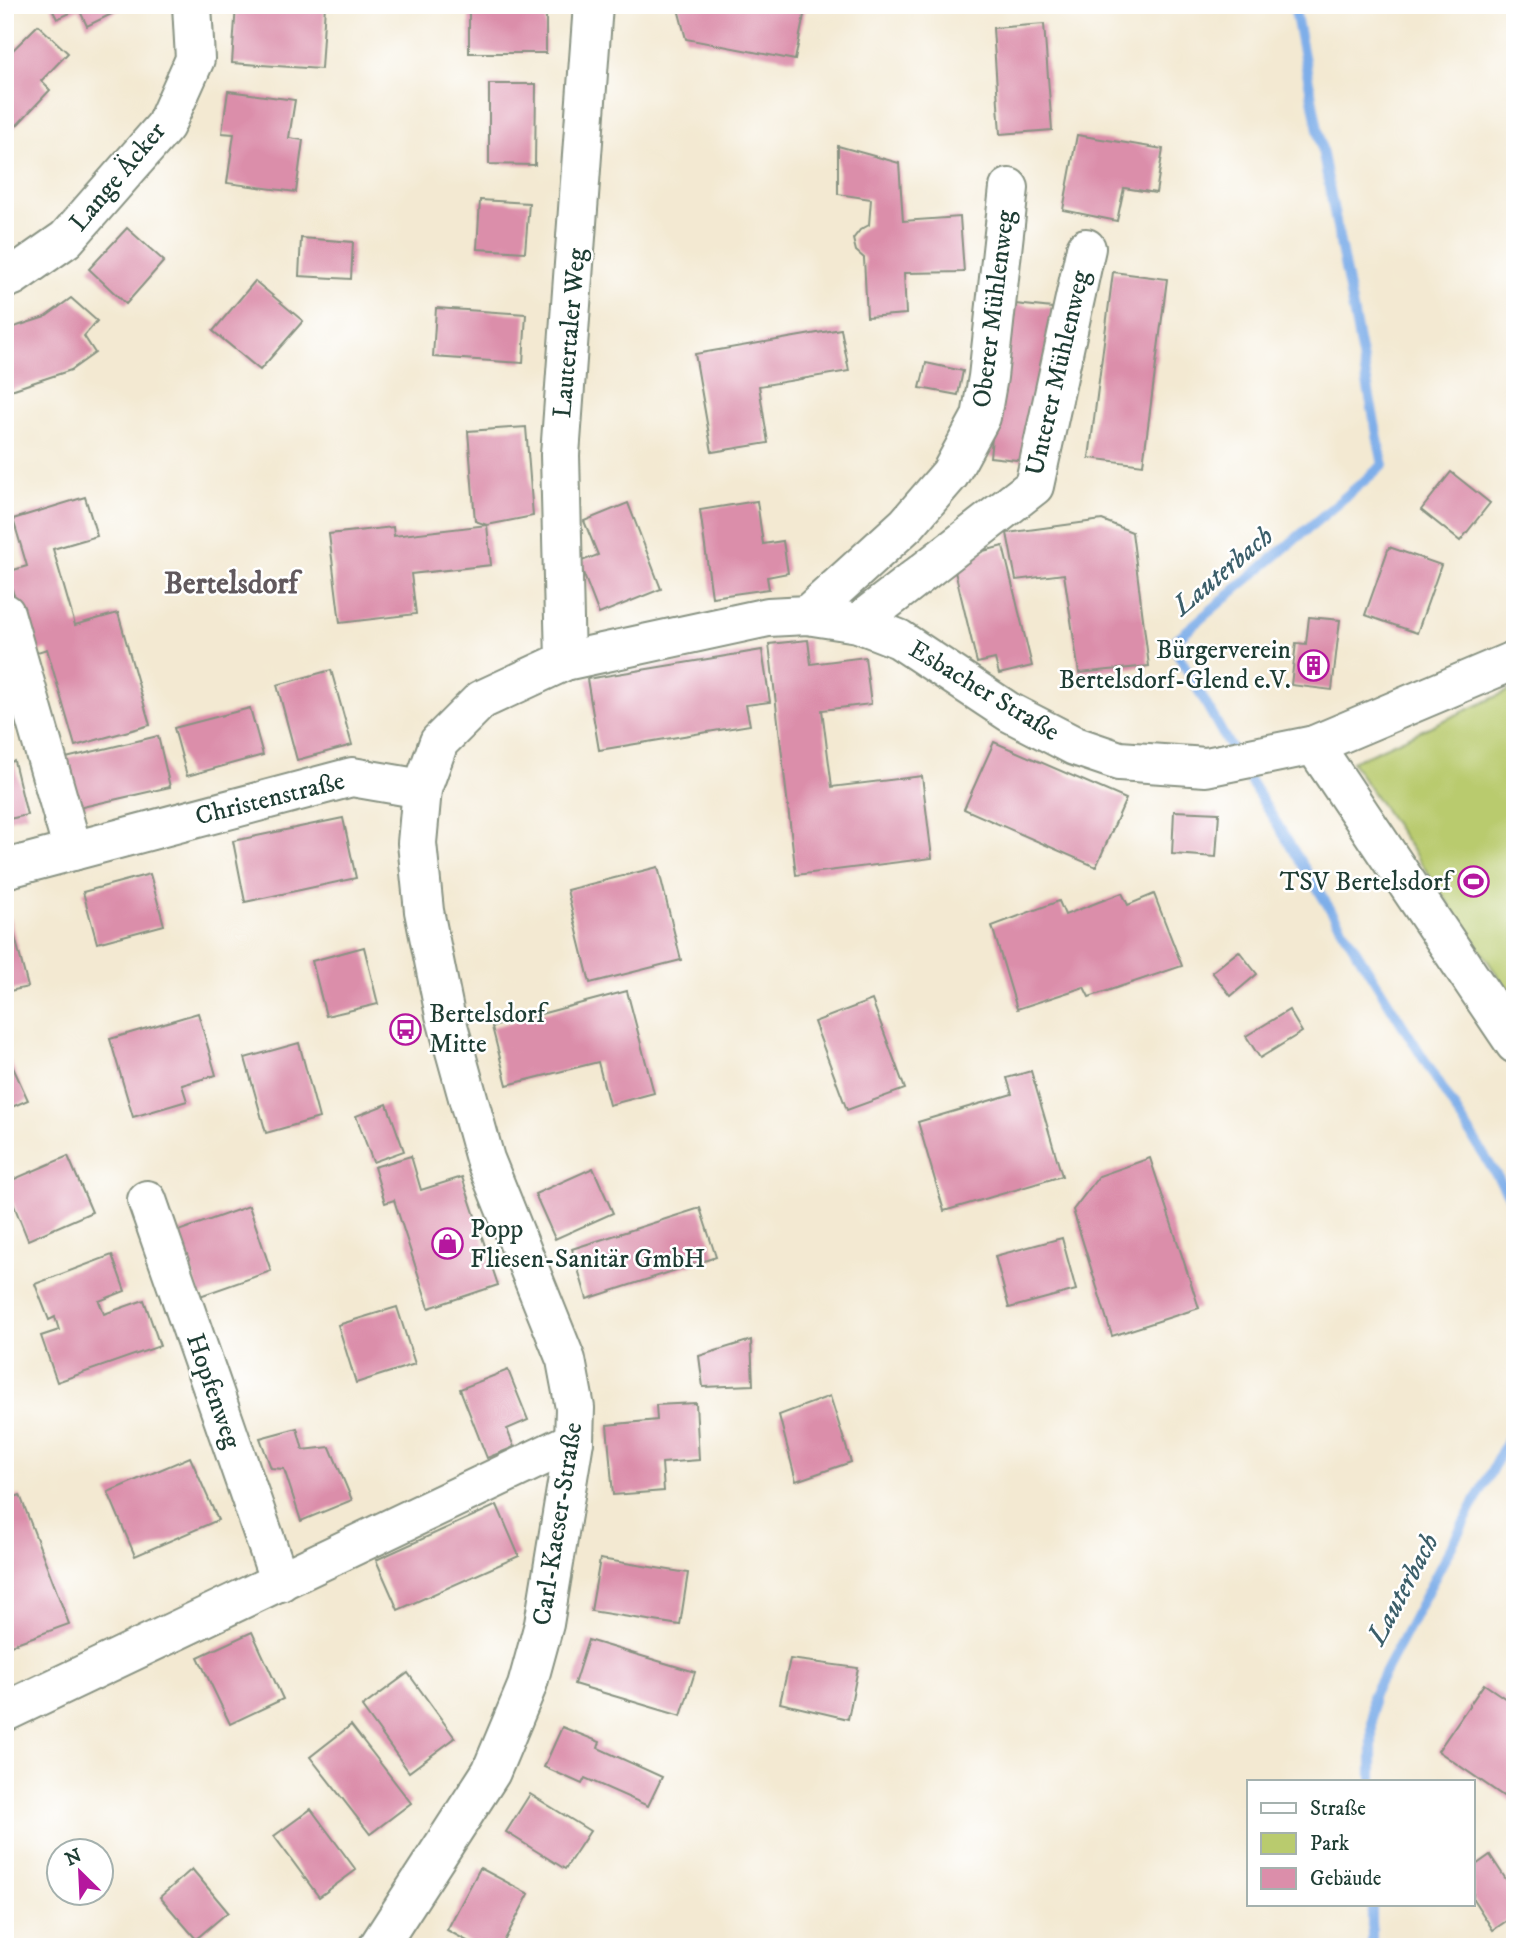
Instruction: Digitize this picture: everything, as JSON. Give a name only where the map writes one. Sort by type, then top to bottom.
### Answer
[{"type":"street","name":"Lange Äcker","points":[[5,279],[66,239],[165,126],[195,59],[192,5]]},
{"type":"street","name":"Lautertaler Weg","points":[[565,661],[561,455],[593,5]]},
{"type":"street","name":"Oberer Mühlenweg","points":[[807,615],[907,524],[950,474],[981,417],[1009,188]]},
{"type":"street","name":"Unterer Mühlenweg","points":[[858,623],[1034,486],[1086,248]]},
{"type":"street","points":[[5,613],[73,851]]},
{"type":"street","name":"Esbacher Straße","points":[[565,661],[768,617],[807,615],[858,623],[899,639],[1009,712],[1075,746],[1119,761],[1206,767],[1314,746],[1515,660]]},
{"type":"street","points":[[422,789],[439,742],[481,700],[565,661]]},
{"type":"street","points":[[1314,746],[1515,1044]]},
{"type":"street","name":"Christenstraße","points":[[5,869],[352,777],[422,789]]},
{"type":"street","name":"Carl-Kaeser-Straße","points":[[378,1947],[491,1772],[527,1686],[544,1624],[574,1441],[575,1408],[566,1360],[485,1158],[445,1015],[424,911],[417,843],[422,789]]},
{"type":"street","name":"Hopfenweg","points":[[147,1200],[280,1582]]},
{"type":"street","points":[[5,1712],[574,1441]]},
{"type":"green space","name":"TSV Bertelsdorf","points":[[1515,688],[1515,1001],[1352,762]]},
{"type":"building","points":[[50,5],[130,5],[87,26],[79,9],[57,19]]},
{"type":"building","points":[[236,5],[325,5],[321,69],[232,63]]},
{"type":"building","points":[[469,5],[546,5],[546,53],[469,53]]},
{"type":"building","points":[[677,5],[806,5],[795,60],[686,39]]},
{"type":"building","points":[[1044,24],[1052,130],[1000,134],[993,28]]},
{"type":"building","points":[[38,25],[68,53],[41,81],[50,90],[5,138],[5,45],[12,51]]},
{"type":"building","points":[[489,84],[536,84],[535,165],[489,164]]},
{"type":"building","points":[[228,91],[295,100],[289,138],[303,140],[296,192],[227,183],[234,134],[222,133]]},
{"type":"building","points":[[1077,135],[1163,149],[1156,193],[1124,188],[1117,221],[1063,210]]},
{"type":"building","points":[[838,146],[899,163],[903,221],[960,217],[964,272],[904,273],[906,314],[867,317],[864,258],[856,251],[853,239],[860,230],[869,225],[871,199],[838,194]]},
{"type":"building","points":[[480,200],[529,203],[525,252],[477,249]]},
{"type":"building","points":[[127,228],[164,261],[126,304],[89,269]]},
{"type":"building","points":[[301,238],[353,242],[351,279],[299,276]]},
{"type":"building","points":[[1113,272],[1167,279],[1143,465],[1089,458]]},
{"type":"building","points":[[255,281],[303,321],[260,370],[213,331]]},
{"type":"building","points":[[71,298],[97,321],[84,336],[95,353],[71,370],[5,392],[5,330],[45,317]]},
{"type":"building","points":[[1006,303],[1052,308],[1035,462],[990,457]]},
{"type":"building","points":[[436,308],[526,314],[523,363],[433,357]]},
{"type":"building","points":[[841,329],[849,371],[759,386],[768,443],[712,452],[695,354]]},
{"type":"building","points":[[926,363],[963,371],[958,395],[920,388]]},
{"type":"building","points":[[526,427],[533,516],[487,525],[475,521],[468,431]]},
{"type":"building","points":[[1451,472],[1490,503],[1460,541],[1421,510]]},
{"type":"building","points":[[85,497],[97,536],[53,549],[75,625],[118,613],[150,725],[75,746],[47,649],[31,654],[7,572],[27,566],[13,519]]},
{"type":"building","points":[[757,501],[763,544],[783,541],[788,573],[767,577],[769,589],[712,597],[700,510]]},
{"type":"building","points":[[628,503],[661,589],[599,614],[579,562],[598,555],[584,521]]},
{"type":"building","points":[[1102,520],[1132,532],[1149,666],[1079,673],[1064,574],[1016,580],[1007,533]]},
{"type":"building","points":[[487,525],[491,565],[411,574],[416,614],[340,623],[329,534],[393,527],[394,536]]},
{"type":"building","points":[[1003,546],[1032,666],[999,674],[995,659],[977,663],[952,559]]},
{"type":"building","points":[[1389,547],[1441,565],[1417,633],[1365,615]]},
{"type":"building","name":"Bürgerverein Bertelsdorf-Glend e.V.","points":[[1309,617],[1340,620],[1332,690],[1291,685],[1296,643],[1306,644]]},
{"type":"building","points":[[808,640],[811,664],[865,657],[871,704],[822,710],[832,787],[922,776],[932,858],[796,875],[769,644]]},
{"type":"building","points":[[762,650],[770,702],[746,705],[750,725],[599,750],[587,679]]},
{"type":"building","points":[[331,670],[352,745],[297,760],[277,685]]},
{"type":"building","points":[[250,708],[263,755],[187,776],[174,728]]},
{"type":"building","points":[[158,736],[170,787],[78,808],[66,758]]},
{"type":"building","points":[[994,742],[1126,799],[1096,867],[964,809]]},
{"type":"building","points":[[14,761],[27,815],[5,820],[5,763]]},
{"type":"building","points":[[1174,811],[1219,813],[1216,857],[1172,854]]},
{"type":"building","points":[[343,818],[356,878],[245,902],[233,841]]},
{"type":"building","points":[[658,867],[681,960],[590,983],[567,890]]},
{"type":"building","points":[[150,874],[164,925],[97,943],[83,892]]},
{"type":"building","points":[[1122,893],[1128,905],[1154,894],[1182,966],[1089,997],[1084,987],[1017,1009],[992,926],[1059,901],[1065,915]]},
{"type":"building","points":[[5,899],[28,987],[5,992]]},
{"type":"building","points":[[364,947],[378,1004],[326,1016],[312,961]]},
{"type":"building","points":[[1239,951],[1257,974],[1231,996],[1212,972]]},
{"type":"building","points":[[627,991],[654,1093],[609,1105],[598,1062],[507,1085],[492,1027]]},
{"type":"building","points":[[872,1000],[905,1089],[847,1110],[814,1022]]},
{"type":"building","points":[[1289,1010],[1302,1032],[1260,1058],[1246,1036]]},
{"type":"building","points":[[198,1013],[216,1075],[182,1085],[187,1101],[133,1117],[110,1039]]},
{"type":"building","points":[[299,1043],[319,1118],[266,1133],[245,1058]]},
{"type":"building","points":[[5,1050],[28,1100],[5,1110]]},
{"type":"building","points":[[1031,1071],[1062,1176],[944,1211],[918,1122],[1012,1094],[1007,1078]]},
{"type":"building","points":[[387,1104],[404,1151],[373,1162],[356,1116]]},
{"type":"building","points":[[68,1156],[92,1212],[28,1240],[5,1183]]},
{"type":"building","name":"Popp Fliesen-Sanitär GmbH","points":[[411,1156],[421,1190],[462,1177],[498,1285],[429,1308],[394,1200],[385,1203],[374,1167]]},
{"type":"building","points":[[1150,1158],[1199,1308],[1112,1336],[1073,1210],[1099,1176]]},
{"type":"building","points":[[593,1168],[613,1213],[555,1239],[535,1194]]},
{"type":"building","points":[[249,1206],[271,1271],[200,1296],[178,1231]]},
{"type":"building","points":[[700,1208],[716,1257],[587,1299],[572,1249]]},
{"type":"building","points":[[1062,1238],[1076,1290],[1009,1308],[995,1256]]},
{"type":"building","points":[[112,1255],[125,1291],[99,1301],[104,1314],[144,1300],[160,1346],[57,1382],[41,1336],[59,1330],[55,1317],[49,1320],[35,1284]]},
{"type":"building","points":[[397,1307],[415,1364],[356,1383],[338,1325]]},
{"type":"building","points":[[751,1340],[753,1385],[703,1387],[699,1356]]},
{"type":"building","points":[[508,1370],[528,1420],[507,1429],[514,1447],[487,1458],[460,1389]]},
{"type":"building","points":[[830,1396],[851,1462],[796,1481],[779,1415]]},
{"type":"building","points":[[696,1403],[699,1460],[662,1463],[664,1491],[613,1495],[607,1425],[657,1420],[656,1405]]},
{"type":"building","points":[[297,1428],[303,1450],[330,1447],[352,1500],[301,1521],[284,1469],[271,1468],[260,1438]]},
{"type":"building","points":[[190,1457],[218,1520],[135,1556],[108,1492]]},
{"type":"building","points":[[20,1495],[69,1624],[5,1647],[5,1501]]},
{"type":"building","points":[[497,1505],[519,1556],[398,1610],[376,1560]]},
{"type":"building","points":[[600,1559],[688,1573],[680,1625],[591,1611]]},
{"type":"building","points":[[252,1632],[283,1699],[230,1724],[198,1657]]},
{"type":"building","points":[[588,1640],[695,1672],[681,1716],[574,1684]]},
{"type":"building","points":[[790,1659],[858,1668],[848,1719],[780,1703]]},
{"type":"building","points":[[408,1673],[455,1738],[409,1772],[362,1707]]},
{"type":"building","points":[[1484,1684],[1515,1705],[1515,1804],[1438,1751]]},
{"type":"building","points":[[351,1725],[411,1803],[370,1834],[310,1757]]},
{"type":"building","points":[[562,1727],[600,1742],[598,1748],[662,1777],[648,1806],[585,1778],[582,1784],[544,1767]]},
{"type":"building","points":[[530,1794],[590,1831],[565,1869],[506,1832]]},
{"type":"building","points":[[311,1809],[356,1870],[319,1897],[274,1836]]},
{"type":"building","points":[[1490,1855],[1515,1893],[1515,1915],[1493,1930],[1474,1901],[1474,1866]]},
{"type":"building","points":[[480,1868],[529,1894],[501,1947],[478,1947],[447,1930]]},
{"type":"building","points":[[192,1869],[228,1912],[196,1939],[160,1897]]},
{"type":"waterway","name":"Lauterbach","points":[[1234,754],[1172,643],[1383,465],[1294,5]]},
{"type":"waterway","name":"Lauterbach","points":[[1242,768],[1515,1205]]},
{"type":"waterway","name":"Lauterbach","points":[[1372,1780],[1372,1696],[1515,1426]]},
{"type":"waterway","name":"Lauterbach","points":[[1372,1906],[1372,1947]]},
{"type":"place","name":"Bürgerverein Bertelsdorf-Glend e.V.","points":[[1314,665]]},
{"type":"place","name":"TSV Bertelsdorf","points":[[1474,882]]},
{"type":"place","name":"Bertelsdorf Mitte","points":[[406,1029]]},
{"type":"place","name":"Popp Fliesen-Sanitär GmbH","points":[[447,1244]]},
{"type":"district","name":"Bertelsdorf","points":[[231,584]]}]
